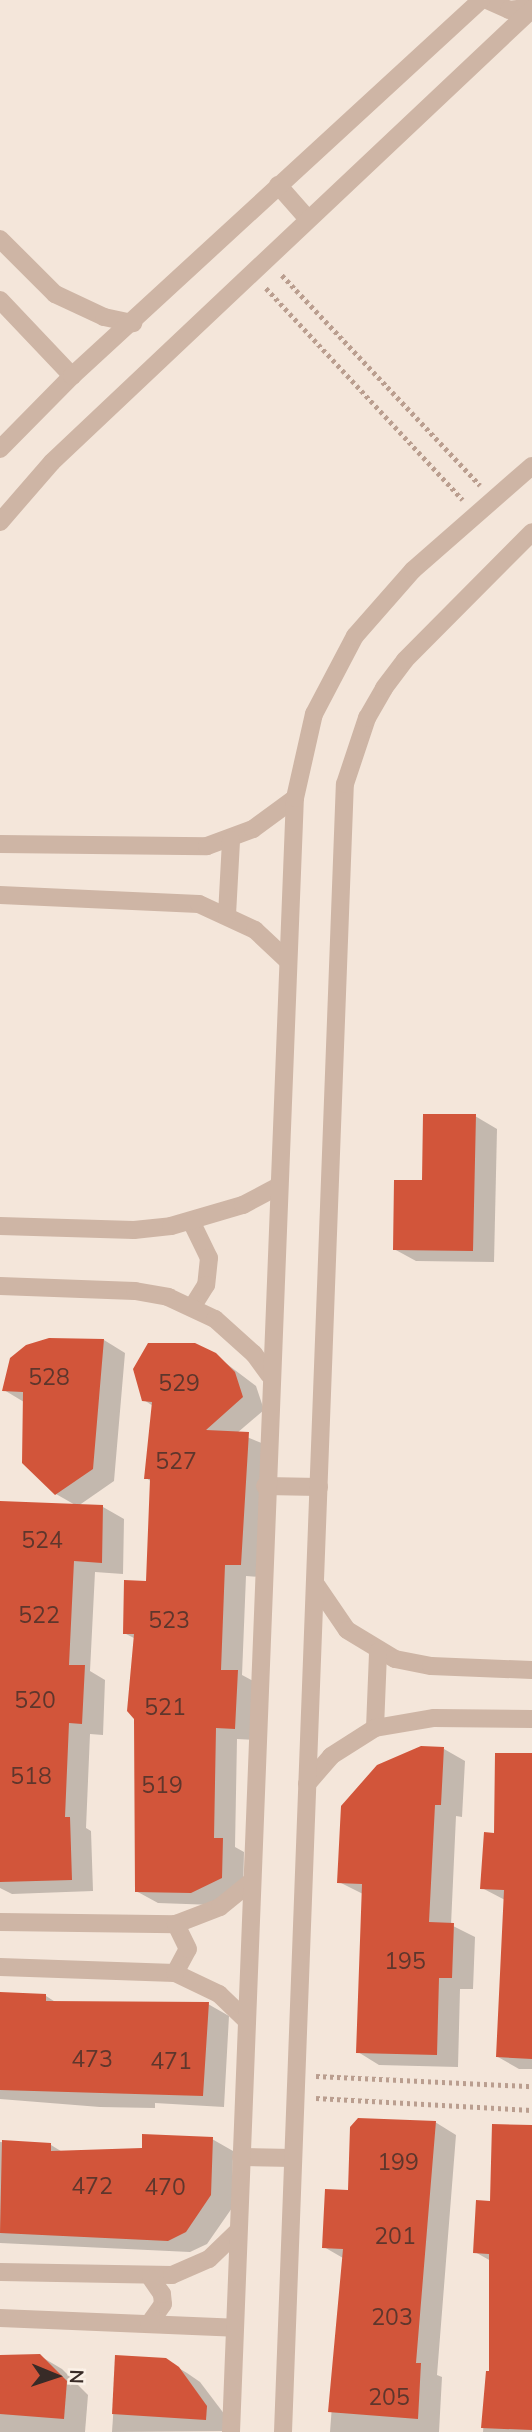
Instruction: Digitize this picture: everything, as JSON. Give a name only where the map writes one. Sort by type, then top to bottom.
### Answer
[{"type":"street","points":[[0,449],[72,376],[133,323],[278,185],[481,0]]},
{"type":"street","points":[[487,0],[509,10],[532,8]]},
{"type":"street","points":[[0,522],[29,484],[307,218],[532,8]]},
{"type":"street","points":[[278,185],[307,218]]},
{"type":"street","points":[[0,239],[55,294],[104,317],[133,323]]},
{"type":"street","points":[[0,300],[72,376]]},
{"type":"street","points":[[231,2432],[269,1375],[295,798],[314,714],[355,636],[382,601],[475,513],[532,466]]},
{"type":"street","points":[[283,2432],[345,784],[366,718],[384,688],[405,660],[532,532]]},
{"type":"street","points":[[2,842],[181,849],[230,840],[264,822],[295,798]]},
{"type":"street","points":[[228,915],[230,840]]},
{"type":"street","points":[[0,895],[178,901],[228,915],[255,930],[286,960]]},
{"type":"street","points":[[0,1226],[134,1230],[191,1221],[243,1205],[277,1187]]},
{"type":"street","points":[[191,1221],[209,1258],[206,1285],[192,1307]]},
{"type":"street","points":[[2,1287],[135,1291],[192,1307],[235,1335],[269,1375]]},
{"type":"street","points":[[265,1486],[319,1487]]},
{"type":"street","points":[[315,1583],[341,1623],[378,1653],[430,1666],[532,1670]]},
{"type":"street","points":[[374,1728],[378,1653]]},
{"type":"street","points":[[307,1784],[331,1756],[374,1728],[434,1718],[532,1719]]},
{"type":"street","points":[[0,1922],[176,1924],[220,1907],[250,1883]]},
{"type":"street","points":[[175,1973],[188,1949],[176,1924]]},
{"type":"street","points":[[0,1967],[175,1973],[219,1994],[247,2021]]},
{"type":"street","points":[[241,2157],[293,2158]]},
{"type":"street","points":[[0,2272],[151,2278],[172,2275],[209,2259],[239,2231]]},
{"type":"street","points":[[149,2324],[163,2304],[162,2294],[151,2278]]},
{"type":"street","points":[[0,2318],[235,2328]]},
{"type":"path","points":[[266,257],[492,499]]},
{"type":"path","points":[[250,272],[475,513]]},
{"type":"path","points":[[297,2075],[532,2086]]},
{"type":"path","points":[[296,2097],[532,2110]]},
{"type":"building","points":[[423,1114],[476,1114],[473,1251],[393,1250],[394,1180],[422,1180]]},
{"type":"building","points":[[49,1338],[104,1339],[93,1469],[55,1495],[22,1463],[23,1392],[2,1391],[10,1358],[26,1345]]},
{"type":"building","points":[[148,1343],[195,1343],[216,1353],[235,1372],[243,1397],[206,1430],[249,1432],[241,1565],[225,1565],[221,1670],[238,1670],[235,1729],[216,1728],[214,1838],[223,1838],[222,1878],[191,1893],[135,1892],[134,1719],[127,1711],[134,1634],[123,1634],[124,1580],[146,1581],[150,1479],[144,1479],[152,1402],[142,1401],[133,1369]]},
{"type":"building","points":[[0,1501],[103,1505],[102,1563],[74,1561],[69,1665],[85,1665],[82,1724],[69,1723],[65,1817],[70,1817],[72,1880],[0,1882]]},
{"type":"building","points":[[421,1746],[444,1747],[441,1805],[435,1805],[429,1922],[454,1923],[452,1978],[439,1978],[437,2055],[356,2053],[362,1884],[337,1883],[341,1806],[377,1765]]},
{"type":"building","points":[[495,1753],[532,1753],[532,2059],[496,2057],[504,1890],[480,1889],[484,1832],[494,1833]]},
{"type":"building","points":[[0,1992],[46,1994],[46,2001],[209,2002],[203,2096],[0,2090]]},
{"type":"building","points":[[358,2118],[436,2121],[416,2363],[421,2363],[418,2419],[328,2412],[343,2249],[322,2248],[325,2189],[348,2190],[350,2127]]},
{"type":"building","points":[[492,2124],[532,2125],[532,2430],[481,2428],[486,2371],[489,2371],[489,2254],[473,2253],[476,2200],[490,2201]]},
{"type":"building","points":[[142,2134],[213,2137],[211,2195],[186,2232],[168,2241],[0,2233],[2,2140],[51,2143],[51,2151],[142,2148]]},
{"type":"building","points":[[40,2354],[67,2381],[64,2419],[0,2414],[0,2355]]},
{"type":"building","points":[[115,2355],[166,2358],[179,2367],[207,2406],[206,2420],[112,2414]]}]
